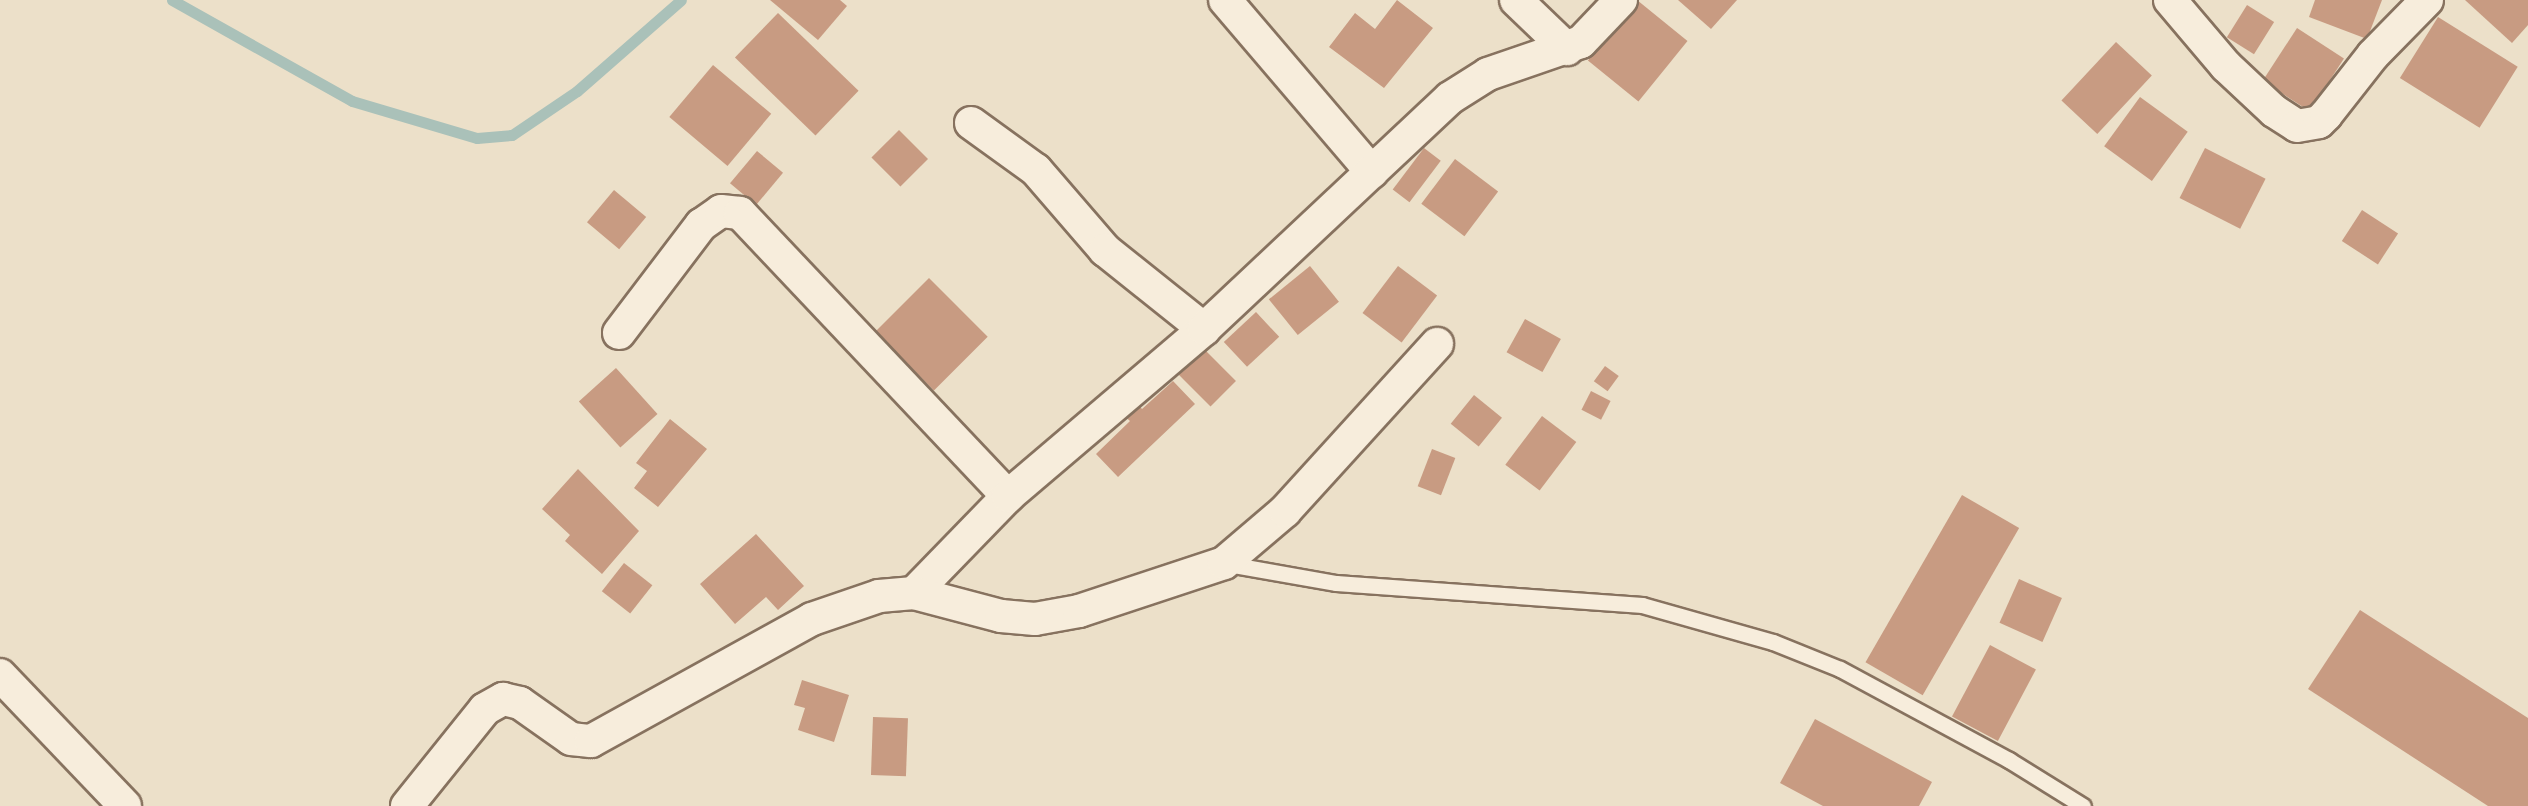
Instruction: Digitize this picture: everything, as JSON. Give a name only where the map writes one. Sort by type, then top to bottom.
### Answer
[{"type":"street","points":[[1225,0],[1372,172]]},
{"type":"street","points":[[1516,0],[1567,49]]},
{"type":"street","points":[[914,593],[1008,496],[1204,329],[1468,85],[1488,74],[1567,49],[1591,35],[1622,0]]},
{"type":"street","points":[[2170,0],[2226,66],[2274,111],[2298,126],[2319,122],[2373,55],[2427,0]]},
{"type":"street","points":[[971,123],[1036,170],[1105,250],[1204,329]]},
{"type":"street","points":[[619,333],[701,225],[721,210],[740,213],[1008,496]]},
{"type":"street","points":[[406,806],[494,701],[511,699],[571,738],[591,741],[812,619],[879,596],[914,593],[1001,616],[1035,618],[1079,610],[1224,563],[1285,511],[1437,344]]},
{"type":"street","points":[[0,675],[125,806]]},
{"type":"lane","points":[[1224,563],[1336,583],[1642,605],[1773,642],[1840,669],[2009,760],[2083,806]]},
{"type":"building","points":[[770,0],[840,0],[847,6],[818,40]]},
{"type":"building","points":[[1397,0],[1433,28],[1384,88],[1329,47],[1355,13],[1375,29]]},
{"type":"building","points":[[1637,0],[1688,41],[1638,102],[1588,61]]},
{"type":"building","points":[[1678,0],[1737,0],[1711,29]]},
{"type":"building","points":[[2315,0],[2382,0],[2367,39],[2309,17]]},
{"type":"building","points":[[2465,0],[2528,0],[2528,25],[2512,43]]},
{"type":"building","points":[[2247,5],[2274,22],[2254,54],[2227,37]]},
{"type":"building","points":[[778,13],[859,91],[815,135],[735,58]]},
{"type":"building","points":[[2438,17],[2518,67],[2480,128],[2400,78]]},
{"type":"building","points":[[2297,28],[2344,58],[2310,111],[2263,81]]},
{"type":"building","points":[[2116,42],[2152,75],[2097,134],[2061,101]]},
{"type":"building","points":[[713,65],[771,114],[728,166],[669,117]]},
{"type":"building","points":[[2140,97],[2188,132],[2152,181],[2104,146]]},
{"type":"building","points":[[899,130],[928,159],[900,187],[871,158]]},
{"type":"building","points":[[1424,148],[1441,161],[1409,202],[1393,190]]},
{"type":"building","points":[[2205,148],[2266,179],[2240,229],[2180,198]]},
{"type":"building","points":[[757,151],[783,173],[756,205],[730,183]]},
{"type":"building","points":[[1455,159],[1498,191],[1464,236],[1421,204]]},
{"type":"building","points":[[614,190],[646,217],[619,249],[587,222]]},
{"type":"building","points":[[2362,210],[2398,233],[2378,264],[2342,241]]},
{"type":"building","points":[[1310,266],[1339,302],[1298,335],[1269,299]]},
{"type":"building","points":[[1398,266],[1437,295],[1402,343],[1362,313]]},
{"type":"building","points":[[929,278],[988,337],[934,390],[875,332]]},
{"type":"building","points":[[1256,312],[1279,337],[1247,367],[1224,342]]},
{"type":"building","points":[[1525,319],[1561,339],[1542,372],[1507,352]]},
{"type":"building","points":[[1202,347],[1236,381],[1210,406],[1177,372]]},
{"type":"building","points":[[1605,366],[1619,376],[1608,391],[1594,381]]},
{"type":"building","points":[[616,368],[657,414],[620,448],[579,401]]},
{"type":"building","points":[[1173,381],[1195,404],[1118,477],[1096,454],[1130,421],[1122,414],[1135,401],[1142,409]]},
{"type":"building","points":[[1591,391],[1611,401],[1601,420],[1581,410]]},
{"type":"building","points":[[1474,395],[1502,418],[1479,446],[1451,424]]},
{"type":"building","points":[[1542,416],[1576,442],[1540,491],[1505,465]]},
{"type":"building","points":[[670,419],[707,449],[658,507],[634,488],[647,471],[636,463]]},
{"type":"building","points":[[1432,449],[1455,458],[1441,495],[1418,486]]},
{"type":"building","points":[[578,469],[639,531],[602,574],[565,541],[570,535],[542,509]]},
{"type":"building","points":[[1962,495],[2019,528],[1923,695],[1866,662]]},
{"type":"building","points":[[756,534],[804,586],[778,610],[766,597],[735,624],[700,584]]},
{"type":"building","points":[[624,563],[652,585],[630,614],[602,591]]},
{"type":"building","points":[[2019,579],[2062,598],[2042,642],[1999,623]]},
{"type":"building","points":[[2360,610],[2528,718],[2528,806],[2488,806],[2308,689]]},
{"type":"building","points":[[1990,645],[2036,669],[1998,741],[1952,717]]},
{"type":"building","points":[[802,680],[849,695],[834,742],[798,730],[805,708],[794,705]]},
{"type":"building","points":[[873,717],[908,718],[906,776],[871,775]]},
{"type":"building","points":[[1815,719],[1932,782],[1919,806],[1823,806],[1780,783]]},
{"type":"waterway","points":[[172,0],[352,101],[477,138],[512,135],[577,91],[681,0]]}]
